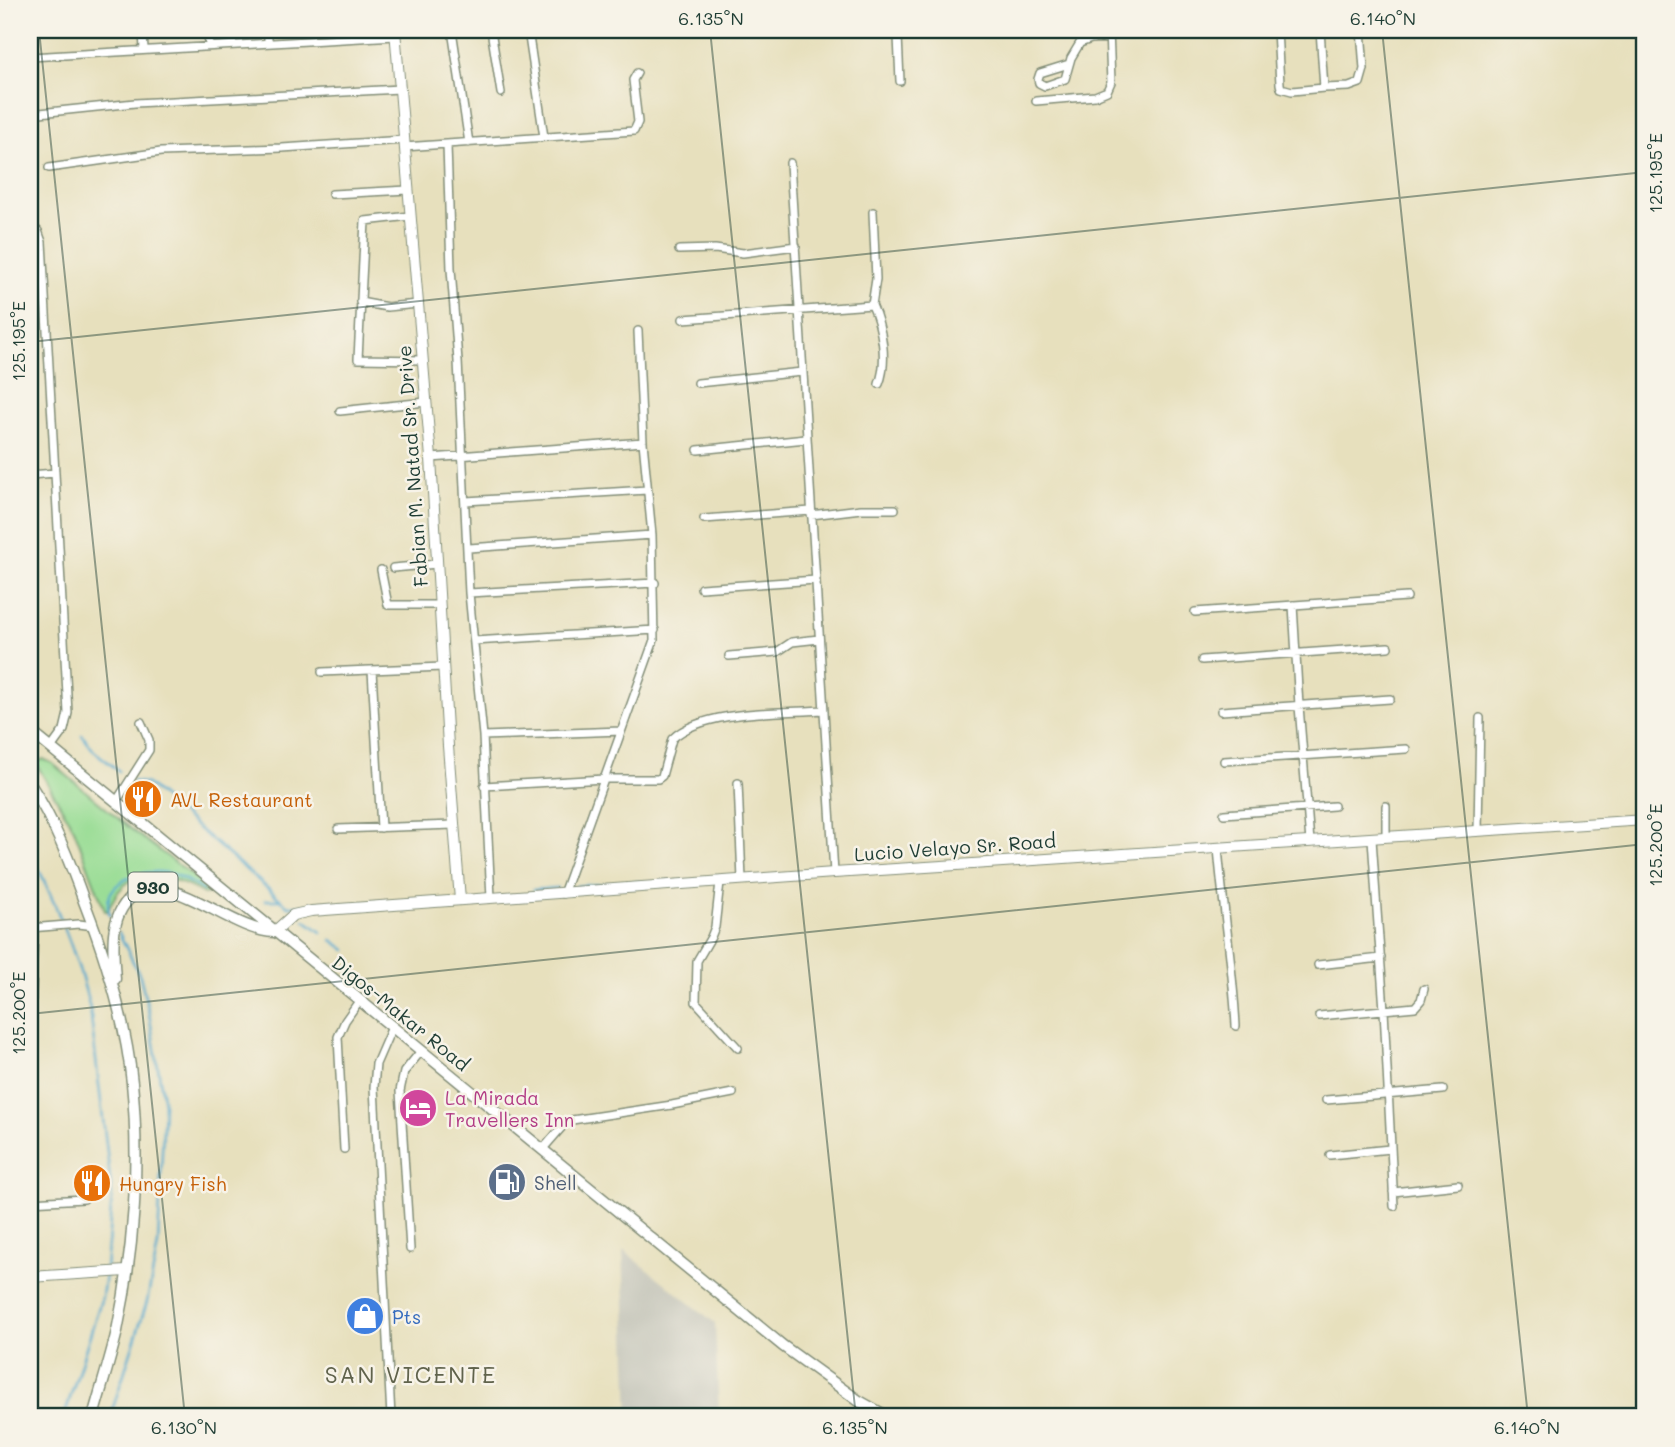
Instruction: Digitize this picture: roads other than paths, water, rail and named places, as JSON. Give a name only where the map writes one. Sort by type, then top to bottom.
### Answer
[{"type":"main road","name":"Fabian M. Natad Sr. Drive","points":[[395,33],[431,457],[460,900]]},
{"type":"main road","name":"Digos-Makar Road","points":[[30,731],[783,1346],[866,1411],[888,1417]]},
{"type":"main road","name":"930","points":[[30,784],[58,835],[94,926],[115,998],[132,1080],[135,1114],[133,1209],[127,1271],[117,1328],[93,1417]]},
{"type":"main road","name":"Lucio Velayo Sr. Road","points":[[274,932],[286,919],[300,913],[834,873],[1645,820]]},
{"type":"main road","name":"930","points":[[115,998],[115,928],[124,904],[131,896],[146,888],[166,888],[247,927],[274,932]]},
{"type":"main road","points":[[30,1277],[127,1271]]},
{"type":"street","points":[[143,30],[144,50]]},
{"type":"street","points":[[208,30],[209,46]]},
{"type":"street","points":[[268,30],[268,43]]},
{"type":"street","points":[[329,30],[329,39]]},
{"type":"street","points":[[452,30],[469,143]]},
{"type":"street","points":[[491,30],[501,93]]},
{"type":"street","points":[[528,30],[544,137]]},
{"type":"street","points":[[900,81],[898,33],[920,33],[923,30]]},
{"type":"street","points":[[1277,30],[1281,88],[1292,91],[1349,87],[1360,83],[1364,69],[1361,30]]},
{"type":"street","points":[[1320,30],[1324,88]]},
{"type":"street","points":[[30,57],[395,33]]},
{"type":"street","points":[[1036,101],[1095,96],[1107,91],[1111,82],[1110,34],[1080,43],[1069,64]]},
{"type":"street","points":[[49,169],[161,152],[404,143],[447,145],[634,131],[638,122],[633,79],[637,73]]},
{"type":"street","points":[[30,114],[135,103],[400,89]]},
{"type":"street","points":[[447,145],[470,593],[483,736],[491,898]]},
{"type":"street","points":[[790,163],[834,873]]},
{"type":"street","points":[[332,194],[408,190]]},
{"type":"street","points":[[873,212],[876,262],[872,305],[881,330],[882,371],[878,384]]},
{"type":"street","points":[[410,216],[365,221],[358,361],[423,360]]},
{"type":"street","points":[[30,227],[37,231],[42,242],[68,713],[64,730],[51,748]]},
{"type":"street","points":[[679,250],[715,249],[743,253],[796,246]]},
{"type":"street","points":[[360,302],[387,307],[418,303]]},
{"type":"street","points":[[683,319],[872,305]]},
{"type":"street","points":[[563,894],[654,640],[652,535],[643,442],[638,331]]},
{"type":"street","points":[[698,383],[802,372]]},
{"type":"street","points":[[340,411],[426,402]]},
{"type":"street","points":[[698,450],[806,439]]},
{"type":"street","points":[[431,457],[643,442]]},
{"type":"street","points":[[30,475],[55,473]]},
{"type":"street","points":[[466,501],[647,489]]},
{"type":"street","points":[[705,519],[895,509]]},
{"type":"street","points":[[469,548],[652,535]]},
{"type":"street","points":[[393,568],[437,564]]},
{"type":"street","points":[[381,570],[388,605],[439,605]]},
{"type":"street","points":[[701,588],[816,580]]},
{"type":"street","points":[[470,593],[654,583]]},
{"type":"street","points":[[1195,612],[1407,597]]},
{"type":"street","points":[[1293,606],[1310,842]]},
{"type":"street","points":[[474,641],[655,630]]},
{"type":"street","points":[[729,656],[777,652],[792,642],[819,639]]},
{"type":"street","points":[[1202,660],[1388,647]]},
{"type":"street","points":[[322,672],[443,667]]},
{"type":"street","points":[[372,670],[381,828]]},
{"type":"street","points":[[1221,711],[1390,699]]},
{"type":"street","points":[[484,786],[660,778],[672,738],[693,725],[739,716],[824,710]]},
{"type":"street","points":[[1478,831],[1480,718]]},
{"type":"street","points":[[116,802],[149,750],[149,740],[141,722]]},
{"type":"street","points":[[483,736],[621,731]]},
{"type":"street","points":[[1224,761],[1406,749]]},
{"type":"street","points":[[738,783],[742,880]]},
{"type":"street","points":[[1224,814],[1334,806]]},
{"type":"street","points":[[1385,806],[1386,838]]},
{"type":"street","points":[[338,829],[454,825]]},
{"type":"street","points":[[1372,839],[1394,1206]]},
{"type":"street","points":[[1218,848],[1236,1026]]},
{"type":"street","points":[[1645,852],[1645,886]]},
{"type":"street","points":[[720,882],[715,927],[697,961],[695,1001],[738,1048]]},
{"type":"street","points":[[30,1059],[32,928],[85,924],[94,926]]},
{"type":"street","points":[[1318,965],[1381,958]]},
{"type":"street","points":[[1319,1016],[1415,1007],[1422,1000],[1424,989]]},
{"type":"street","points":[[344,1149],[338,1037],[359,1001]]},
{"type":"street","points":[[391,1417],[374,1087],[376,1064],[392,1027]]},
{"type":"street","points":[[410,1249],[400,1091],[404,1072],[421,1051]]},
{"type":"street","points":[[1326,1100],[1443,1090]]},
{"type":"street","points":[[542,1150],[562,1127],[572,1120],[733,1093]]},
{"type":"street","points":[[1330,1155],[1390,1149]]},
{"type":"street","points":[[1393,1192],[1458,1185]]},
{"type":"street","points":[[30,1202],[84,1199]]},
{"type":"waterway","points":[[30,39],[36,30]]},
{"type":"waterway","points":[[82,735],[94,751],[119,771]]},
{"type":"waterway","points":[[132,781],[147,784],[288,906],[331,905]]},
{"type":"waterway","points":[[30,851],[64,928],[90,1009],[112,1195],[106,1269]]},
{"type":"waterway","points":[[110,915],[110,894],[116,886],[135,875],[168,873],[203,890]]},
{"type":"waterway","points":[[577,886],[639,882]]},
{"type":"waterway","points":[[533,890],[557,888]]},
{"type":"waterway","points":[[265,900],[281,900]]},
{"type":"waterway","points":[[305,920],[321,932]]},
{"type":"waterway","points":[[110,1417],[147,1302],[158,1245],[164,1104],[140,976],[119,933]]},
{"type":"waterway","points":[[332,940],[346,950]]},
{"type":"waterway","points":[[64,1417],[102,1297],[105,1275]]},
{"type":"place","name":"AVL Restaurant","points":[[143,799]]},
{"type":"place","name":"La Mirada Travellers Inn","points":[[418,1108]]},
{"type":"place","name":"Shell","points":[[507,1182]]},
{"type":"place","name":"Hungry Fish","points":[[92,1183]]},
{"type":"place","name":"Pts","points":[[365,1316]]},
{"type":"district","name":"SAN VICENTE","points":[[411,1374]]}]
